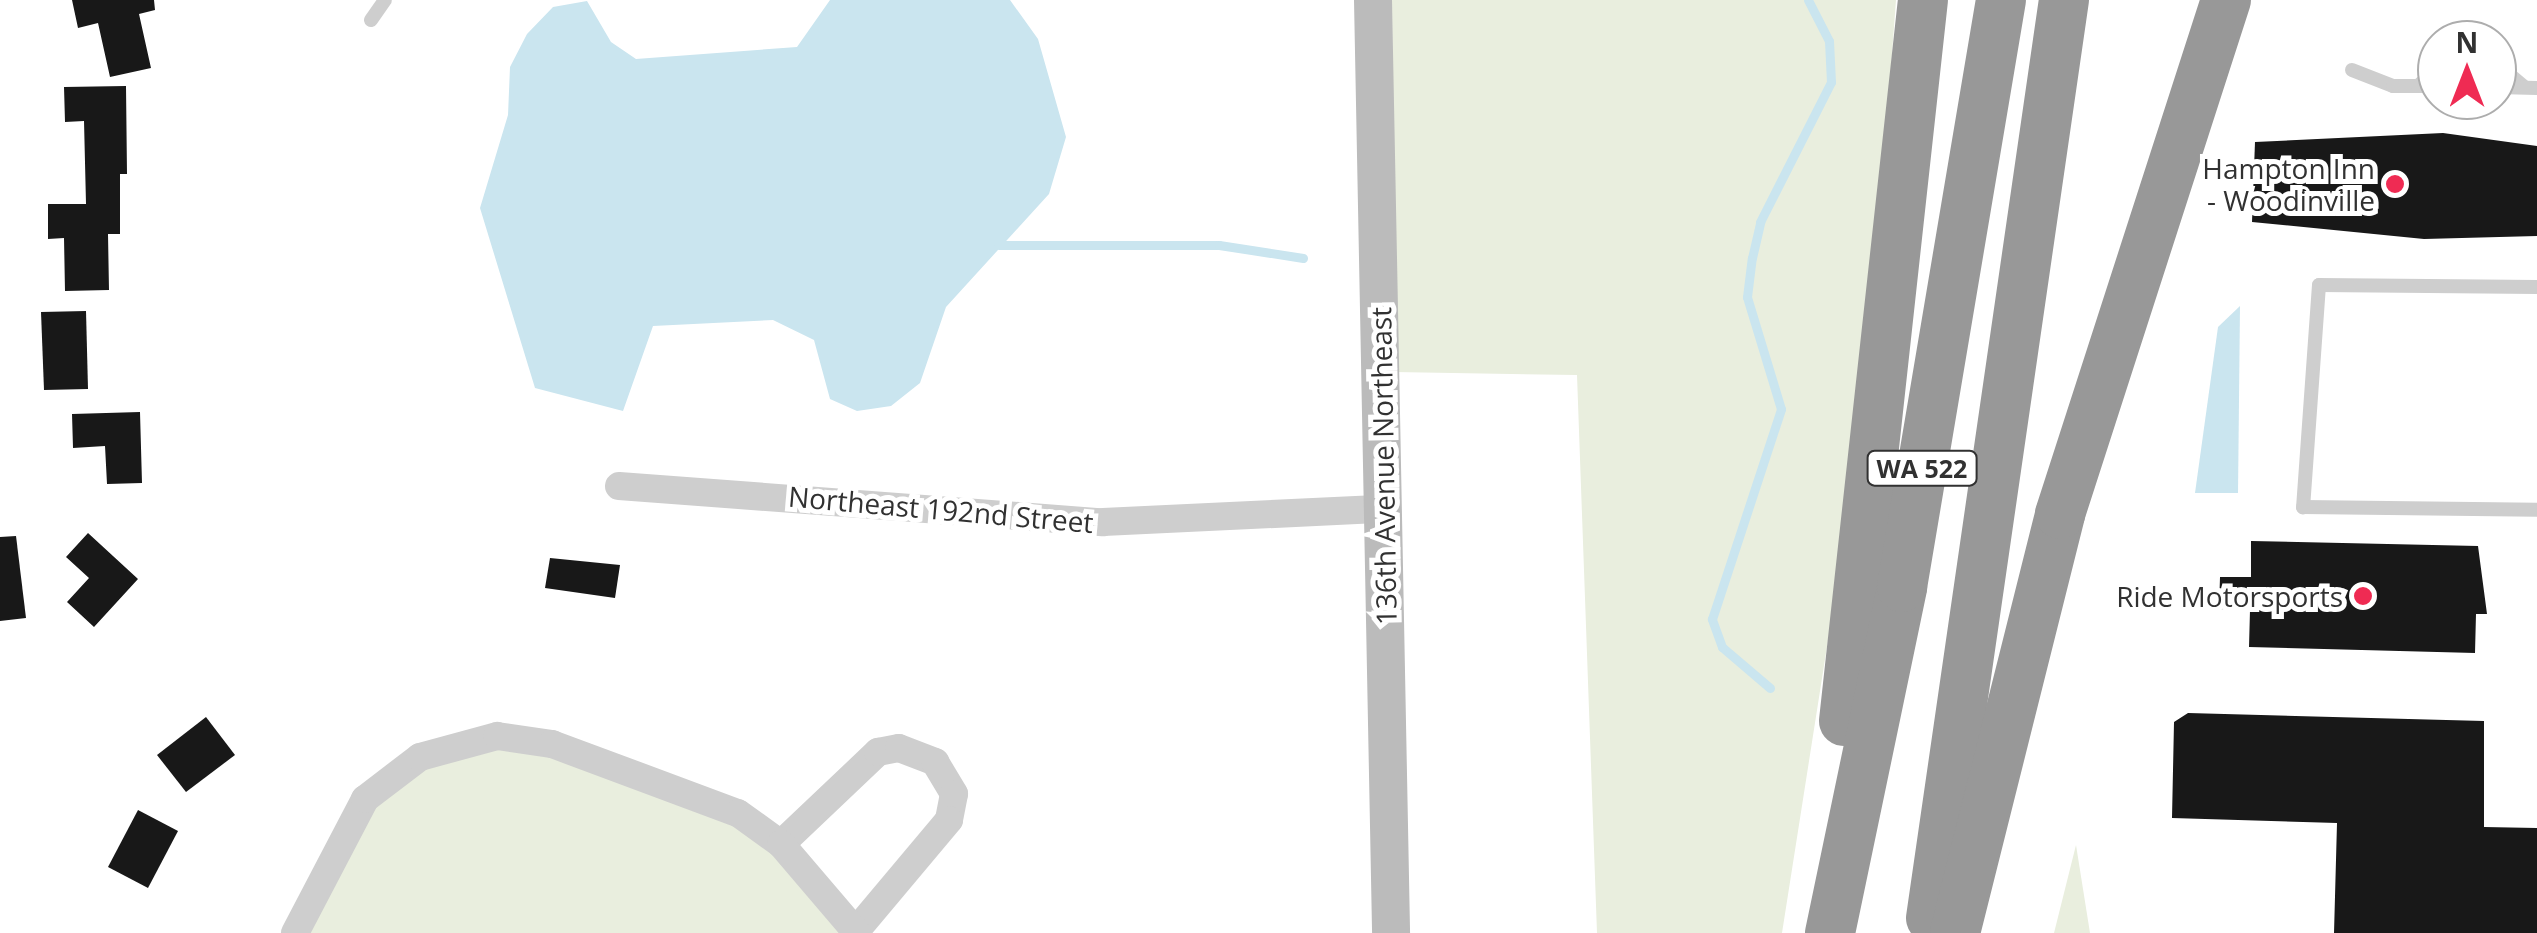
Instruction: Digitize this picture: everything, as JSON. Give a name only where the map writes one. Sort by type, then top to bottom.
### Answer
[{"type":"highway","points":[[1819,933],[1924,0]]},
{"type":"highway","name":"WA 522","points":[[1830,933],[1902,587],[2001,0]]},
{"type":"highway","name":"WA 522","points":[[1929,933],[2064,0]]},
{"type":"highway","points":[[1956,933],[2060,514],[2226,0]]},
{"type":"street","name":"136th Avenue Northeast","points":[[1374,0],[1391,933]]},
{"type":"street","name":"Northeast 192nd Street","points":[[619,486],[1103,522],[1383,509]]},
{"type":"street","points":[[295,933],[365,798],[459,742],[552,744],[682,787],[781,844],[856,932],[950,820],[954,794],[934,762],[898,748],[878,752],[781,844]]},
{"type":"lane","points":[[371,20],[384,0]]},
{"type":"lane","points":[[2352,70],[2417,86]]},
{"type":"lane","points":[[2537,287],[2320,286],[2303,506],[2537,510]]},
{"type":"green space","points":[[1392,0],[1896,0],[1867,392],[1782,933],[1597,933],[1577,375],[1394,372]]},
{"type":"green space","points":[[497,736],[738,813],[857,933],[295,933],[329,855],[420,757]]},
{"type":"green space","points":[[2076,845],[2090,933],[2054,933]]},
{"type":"water","points":[[830,0],[1010,0],[1038,39],[1066,137],[1049,194],[946,307],[920,383],[891,406],[857,411],[830,399],[814,340],[773,320],[653,326],[623,411],[535,388],[480,208],[508,115],[510,67],[527,34],[553,7],[587,1],[611,42],[636,59],[797,47]]},
{"type":"water","points":[[2240,306],[2238,493],[2195,493],[2218,327]]},
{"type":"building","points":[[72,0],[154,0],[155,10],[139,14],[151,68],[110,77],[98,23],[78,28]]},
{"type":"building","points":[[126,86],[127,174],[120,174],[120,234],[108,234],[109,290],[65,291],[64,238],[48,239],[48,204],[86,204],[84,121],[65,122],[64,87]]},
{"type":"building","name":"Hampton Inn - Woodinville","points":[[2443,133],[2537,146],[2537,236],[2424,239],[2252,222],[2255,142]]},
{"type":"building","points":[[86,311],[88,389],[44,390],[41,312]]},
{"type":"building","points":[[140,412],[142,483],[107,484],[105,446],[73,448],[72,414]]},
{"type":"building","points":[[88,533],[138,579],[94,627],[67,602],[89,578],[66,557]]},
{"type":"building","points":[[16,536],[26,618],[0,621],[0,537]]},
{"type":"building","points":[[2251,541],[2478,546],[2487,614],[2476,614],[2475,653],[2249,647],[2250,610],[2219,609],[2220,577],[2251,577]]},
{"type":"building","points":[[550,558],[620,565],[615,598],[545,588]]},
{"type":"building","points":[[2188,713],[2484,721],[2484,827],[2537,828],[2537,933],[2334,933],[2337,823],[2172,818],[2174,722]]},
{"type":"building","points":[[206,717],[235,755],[186,792],[157,755]]},
{"type":"building","points":[[138,810],[178,831],[148,888],[108,867]]},
{"type":"waterway","points":[[1770,688],[1722,647],[1712,619],[1781,409],[1747,297],[1760,222],[1831,82],[1829,41],[1808,0]]},
{"type":"waterway","points":[[999,245],[1219,245],[1303,258]]},
{"type":"place","name":"Hampton Inn - Woodinville","points":[[2395,184]]},
{"type":"place","name":"Ride Motorsports","points":[[2363,596]]}]
